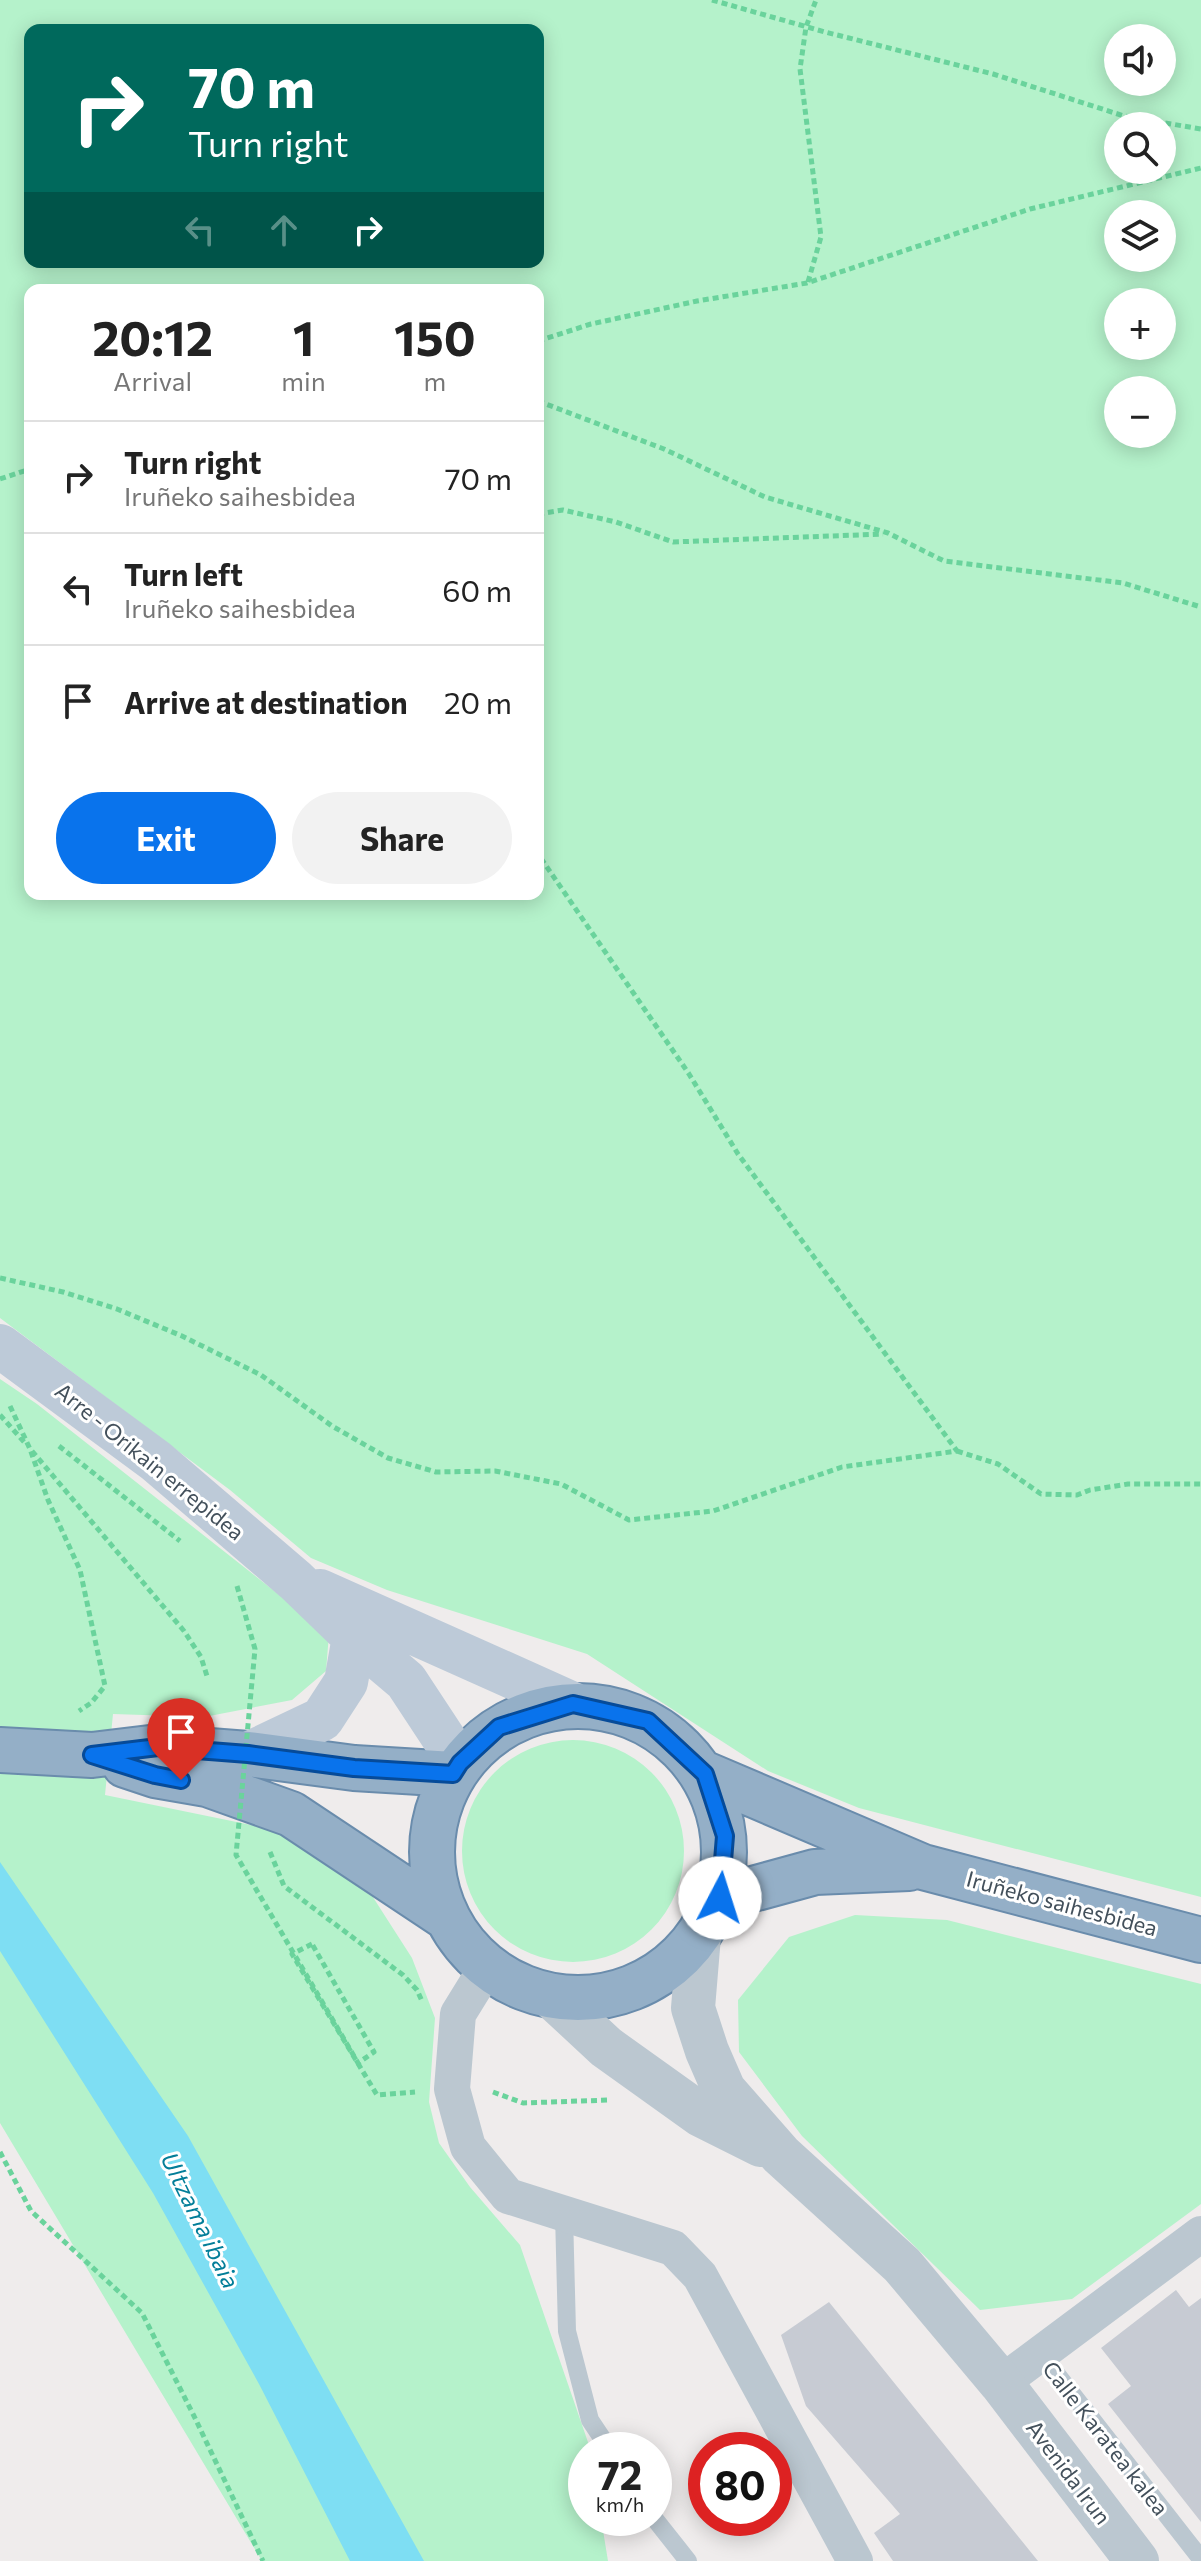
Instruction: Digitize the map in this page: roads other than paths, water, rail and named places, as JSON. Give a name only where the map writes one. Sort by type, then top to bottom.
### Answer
[{"type":"highway","points":[[573,1704],[648,1721],[705,1774],[725,1836],[720,1898],[699,1936],[659,1975],[607,1996],[551,1996],[517,1985],[487,1967],[464,1945],[446,1917],[434,1882],[431,1844],[438,1807],[456,1768],[499,1727],[573,1704]]},
{"type":"highway","points":[[13,1750],[92,1755],[158,1747],[248,1754],[354,1768],[456,1768]]},
{"type":"highway","points":[[92,1755],[155,1775],[207,1784],[291,1814],[446,1917]]},
{"type":"highway","name":"Iruñeko saihesbidea","points":[[705,1774],[923,1867],[1201,1940]]},
{"type":"highway","name":"Iruñeko saihesbidea","points":[[720,1898],[815,1872],[923,1867]]},
{"type":"main road","name":"Arre - Orikain errepidea","points":[[0,1346],[156,1461],[296,1581],[354,1637],[406,1681],[456,1768]]},
{"type":"main road","name":"Arre - Orikain errepidea","points":[[296,1581],[573,1704]]},
{"type":"main road","points":[[248,1754],[322,1719],[346,1682],[354,1637]]},
{"type":"street","points":[[699,1936],[693,2008],[724,2090],[781,2155],[902,2265],[1001,2383]]},
{"type":"street","points":[[487,1967],[458,2014],[452,2089],[468,2147],[508,2196],[673,2248],[700,2276],[855,2561]]},
{"type":"street","points":[[551,1996],[606,2047],[701,2115],[781,2155]]},
{"type":"street","name":"Calle Karatea kalea","points":[[1001,2383],[1201,2234]]},
{"type":"street","name":"Avenida Irun","points":[[1001,2383],[1137,2561]]},
{"type":"lane","points":[[564,2214],[567,2331],[590,2420],[598,2432]]},
{"type":"lane","name":"Calle Karatea kalea","points":[[1041,2354],[1201,2559]]},
{"type":"lane","points":[[668,2536],[688,2561]]},
{"type":"water","name":"Ultzama ibaia","points":[[0,1862],[188,2136],[424,2561],[350,2561],[259,2384],[153,2193],[0,1951]]}]
